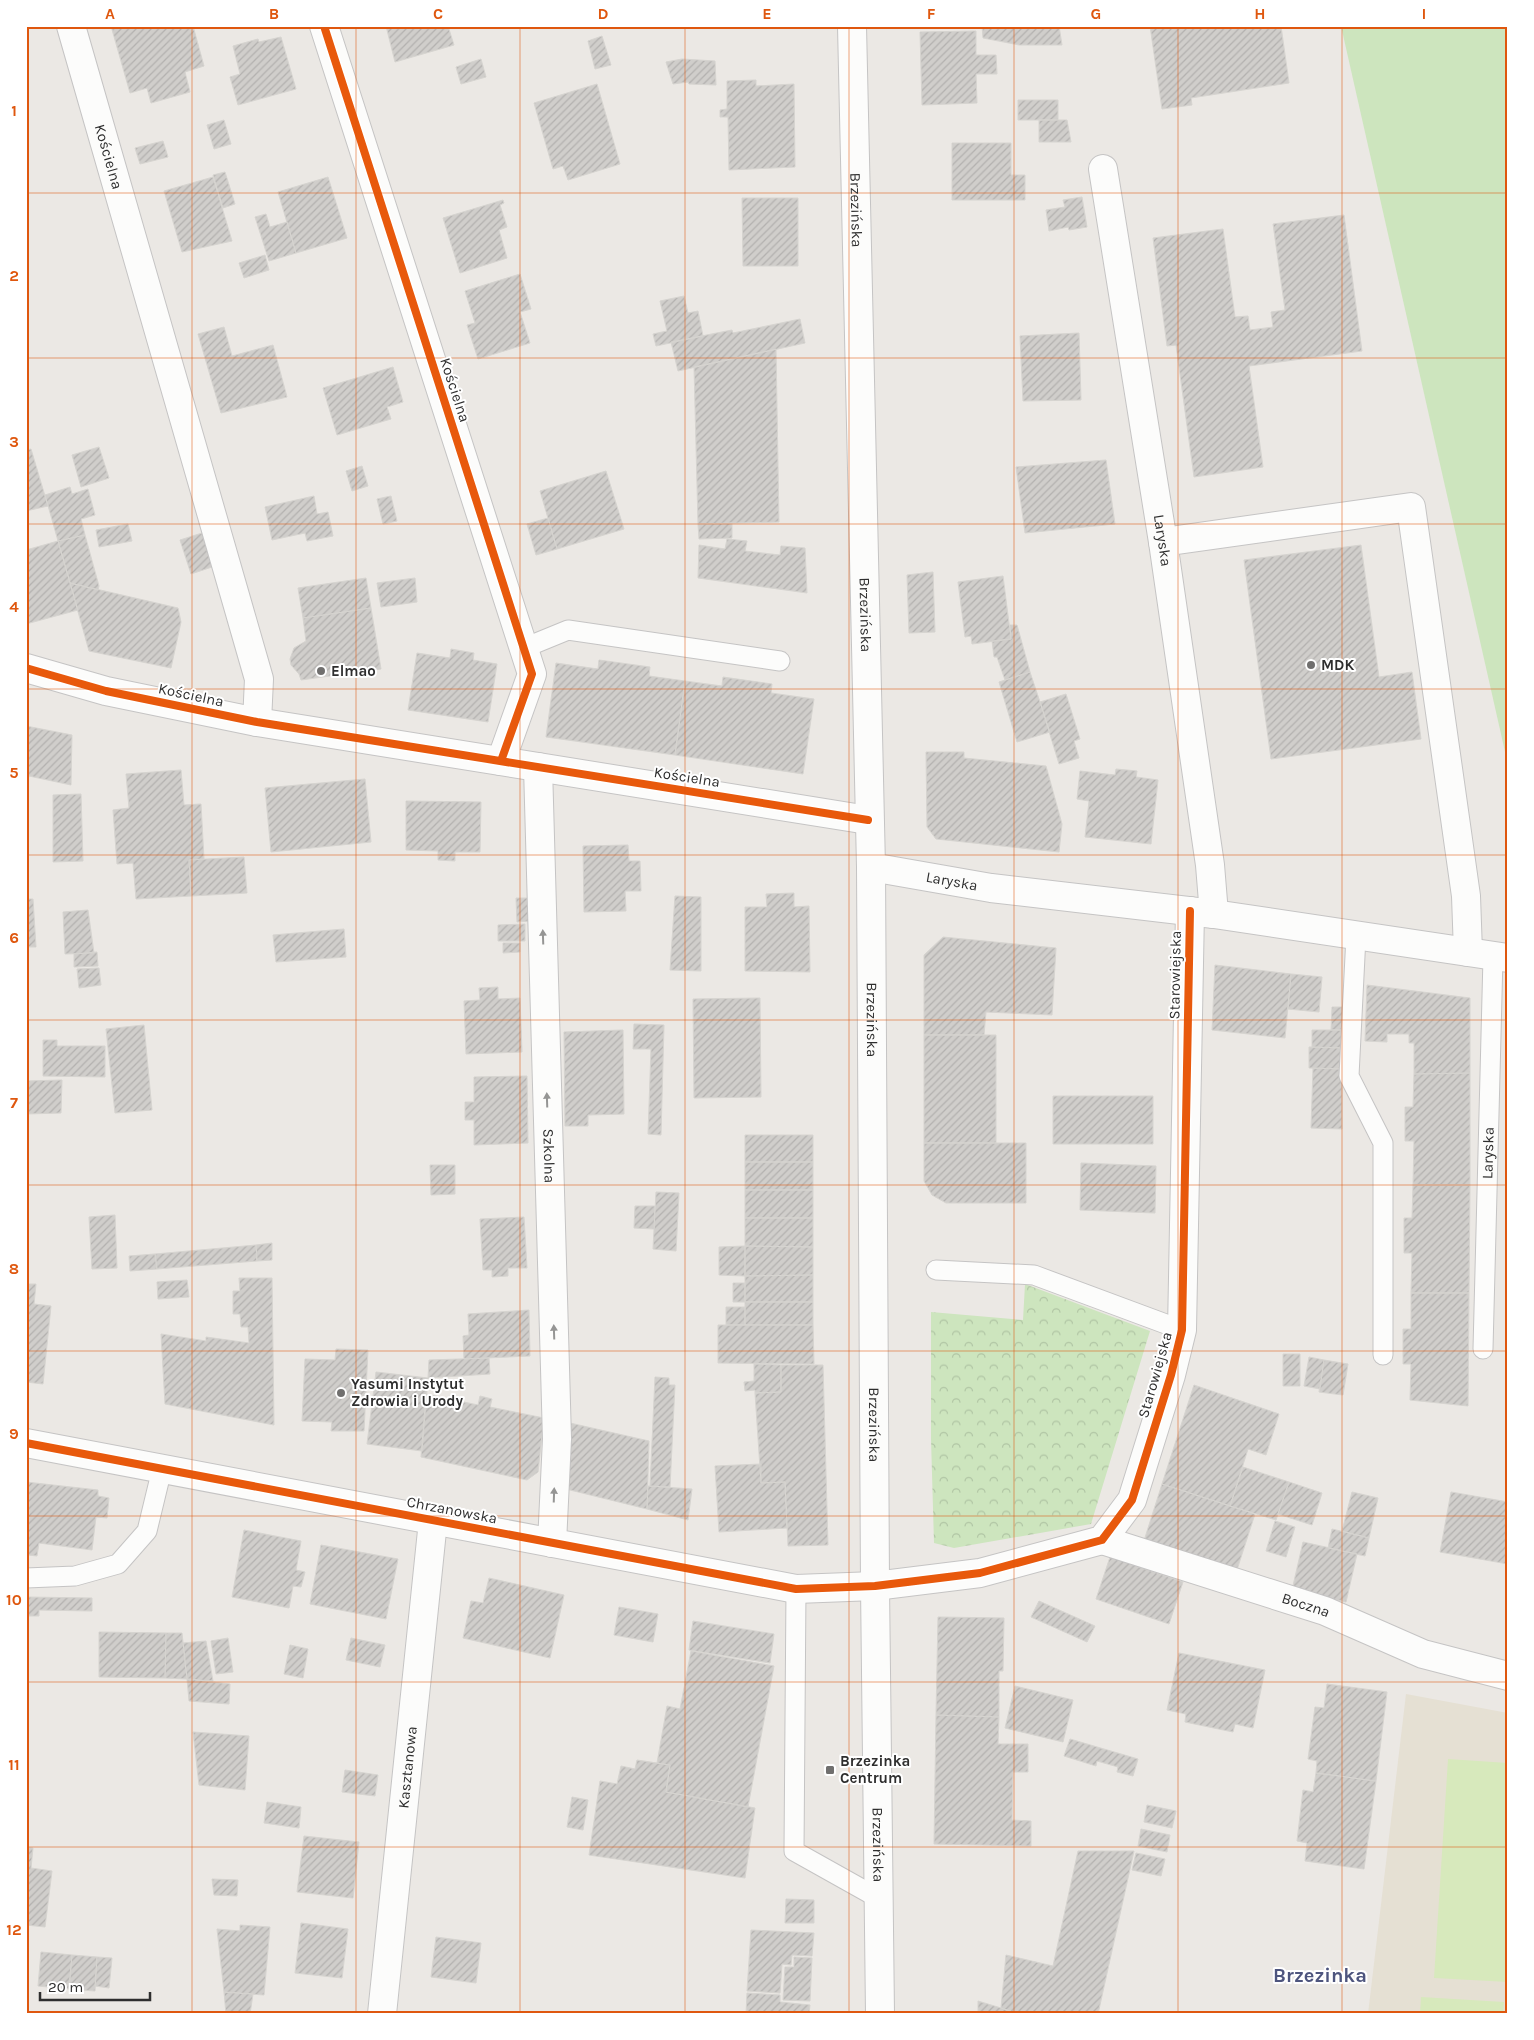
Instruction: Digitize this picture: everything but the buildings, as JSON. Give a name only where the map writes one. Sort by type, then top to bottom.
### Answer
[{"type":"street","name":"Kościelna","points":[[71,26],[259,678],[257,722]]},
{"type":"street","name":"Kościelna","points":[[324,26],[532,674],[501,761]]},
{"type":"street","name":"Brzezińska","points":[[852,26],[868,820],[871,867],[875,1586],[880,2014]]},
{"type":"street","name":"Laryska","points":[[1103,169],[1163,542],[1210,865],[1202,912]]},
{"type":"street","points":[[1163,542],[1411,507],[1466,896],[1490,956]]},
{"type":"street","name":"Kościelna","points":[[26,668],[106,691],[257,722],[868,820]]},
{"type":"street","name":"Szkolna","points":[[538,767],[557,1438],[552,1544]]},
{"type":"street","name":"Laryska","points":[[871,867],[991,888],[1202,912],[1490,956]]},
{"type":"street","name":"Starowiejska","points":[[1102,1540],[1132,1500],[1171,1375],[1182,1330],[1202,912]]},
{"type":"street","name":"Chrzanowska","points":[[26,1443],[796,1589],[875,1586]]},
{"type":"street","name":"Kasztanowa","points":[[382,2014],[433,1521]]},
{"type":"street","points":[[875,1586],[980,1573],[1102,1540]]},
{"type":"street","name":"Boczna","points":[[1102,1540],[1325,1611],[1423,1654],[1508,1676]]},
{"type":"lane","points":[[524,648],[568,630],[780,661]]},
{"type":"lane","points":[[1356,936],[1350,1076],[1383,1143],[1383,1355]]},
{"type":"lane","name":"Laryska","points":[[1483,1349],[1490,956]]},
{"type":"lane","points":[[936,1270],[1034,1275],[1182,1330]]},
{"type":"lane","points":[[26,1578],[75,1576],[118,1564],[147,1531],[162,1469]]},
{"type":"lane","points":[[796,1589],[794,1851],[878,1898]]},
{"type":"shaded area","points":[[1406,1694],[1508,1713],[1508,2014],[1368,2014]]},
{"type":"green space","points":[[1341,26],[1508,26],[1508,765]]},
{"type":"green space","points":[[1025,1284],[1150,1331],[1091,1524],[954,1548],[934,1543],[931,1439],[931,1312],[1023,1320]]},
{"type":"green space","points":[[1448,1759],[1508,1763],[1508,1982],[1434,1978]]},
{"type":"green space","points":[[1421,1997],[1504,2002],[1503,2014],[1420,2014]]},
{"type":"cycle path","points":[[324,26],[532,674],[501,761]]},
{"type":"cycle path","points":[[26,668],[106,691],[257,722],[868,820]]},
{"type":"cycle path","points":[[26,1443],[796,1589],[875,1586],[980,1573],[1102,1540],[1132,1500],[1171,1375],[1182,1330],[1190,911]]},
{"type":"place","name":"MDK","points":[[1311,665]]},
{"type":"place","name":"Elmao","points":[[321,671]]},
{"type":"place","name":"Yasumi Instytut Zdrowia i Urody","points":[[341,1393]]},
{"type":"place","name":"Brzezinka Centrum","points":[[830,1770]]},
{"type":"district","name":"Brzezinka","points":[[1320,1975]]}]
